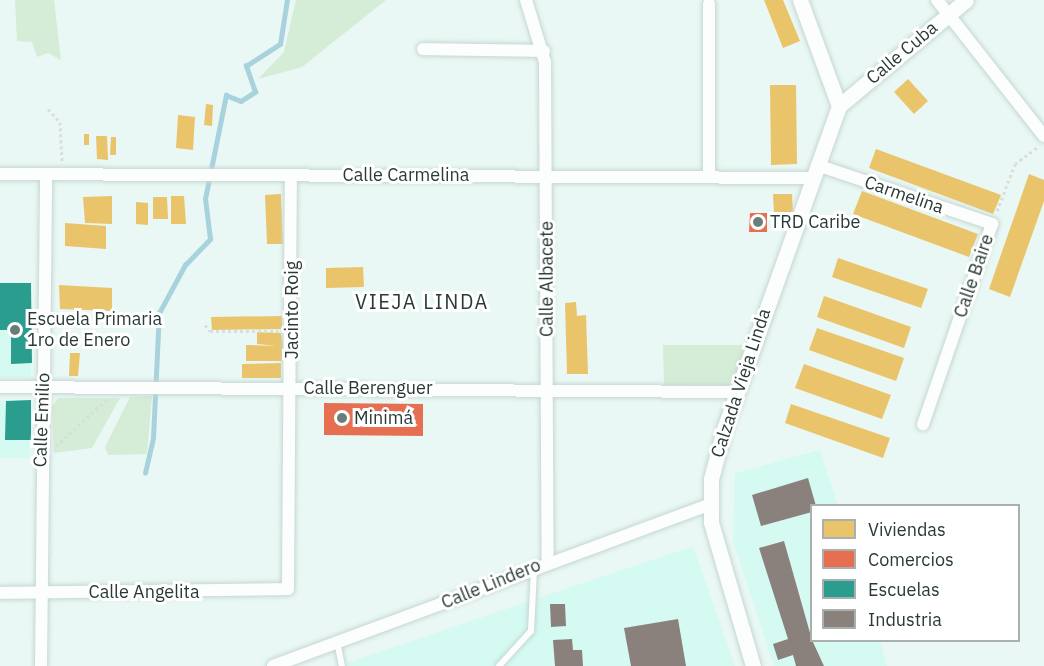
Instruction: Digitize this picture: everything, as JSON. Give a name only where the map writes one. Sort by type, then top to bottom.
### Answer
[{"type":"street","name":"Calle Albacete","points":[[526,0],[544,51],[548,175],[546,389],[548,561]]},
{"type":"street","points":[[800,0],[839,106]]},
{"type":"street","points":[[937,0],[1044,136]]},
{"type":"street","name":"Calle Cuba","points":[[839,106],[966,0]]},
{"type":"street","points":[[708,177],[709,4]]},
{"type":"street","points":[[423,49],[544,51]]},
{"type":"street","name":"Calzada Vieja Linda","points":[[753,666],[716,545],[710,504],[715,459],[736,392],[839,106]]},
{"type":"street","name":"Calle Carmelina","points":[[0,174],[708,177],[814,172]]},
{"type":"street","name":"Carmelina","points":[[814,172],[992,224]]},
{"type":"street","name":"Calle Emilio","points":[[41,666],[38,593],[46,174]]},
{"type":"street","name":"Jacinto Roig","points":[[288,589],[292,388],[291,175]]},
{"type":"street","name":"Calle Baire","points":[[923,424],[992,224]]},
{"type":"street","name":"Calle Berenguer","points":[[0,387],[736,392]]},
{"type":"street","name":"Calle Lindero","points":[[275,666],[338,646],[534,566],[710,504]]},
{"type":"street","name":"Calle Angelita","points":[[0,593],[288,589]]},
{"type":"lane","points":[[499,666],[531,631],[534,566]]},
{"type":"lane","points":[[338,646],[342,666]]},
{"type":"path","points":[[48,109],[60,122],[62,174]]},
{"type":"path","name":"Calle Baire","points":[[992,224],[1015,164],[1044,142]]},
{"type":"path","points":[[205,325],[217,331],[292,331]]},
{"type":"path","points":[[54,447],[117,387]]},
{"type":"shaded area","points":[[15,0],[54,0],[61,60],[48,53],[37,57],[32,42],[17,41]]},
{"type":"shaded area","points":[[296,0],[386,0],[302,67],[258,79],[284,52]]},
{"type":"shaded area","name":"Escuela Primaria 1ro de Enero","points":[[0,282],[31,283],[31,377],[0,378]]},
{"type":"shaded area","points":[[663,345],[746,345],[734,386],[664,385]]},
{"type":"shaded area","points":[[152,396],[147,454],[108,455],[105,447],[130,397]]},
{"type":"shaded area","points":[[58,398],[120,398],[92,448],[54,453],[52,407]]},
{"type":"shaded area","points":[[0,400],[31,400],[29,458],[0,458]]},
{"type":"shaded area","points":[[820,450],[838,504],[810,504],[810,642],[880,642],[887,666],[774,666],[733,541],[735,473]]},
{"type":"shaded area","points":[[693,546],[735,666],[337,666]]},
{"type":"building: Viviendas","points":[[764,0],[783,0],[800,41],[783,48]]},
{"type":"building: Viviendas","points":[[908,79],[928,101],[914,114],[894,92]]},
{"type":"building: Viviendas","points":[[770,85],[796,85],[797,164],[771,165]]},
{"type":"building: Viviendas","points":[[206,104],[213,105],[212,126],[204,125]]},
{"type":"building: Viviendas","points":[[178,115],[195,117],[193,150],[176,148]]},
{"type":"building: Viviendas","points":[[84,134],[89,134],[89,145],[84,145]]},
{"type":"building: Viviendas","points":[[96,136],[107,136],[108,160],[97,159]]},
{"type":"building: Viviendas","points":[[111,137],[116,137],[116,155],[110,155]]},
{"type":"building: Viviendas","points":[[876,149],[1001,195],[993,214],[869,168]]},
{"type":"building: Viviendas","points":[[1029,174],[1044,180],[1044,201],[1010,297],[989,289]]},
{"type":"building: Viviendas","points":[[862,191],[978,234],[969,257],[853,214]]},
{"type":"building: Viviendas","points":[[281,194],[283,244],[267,244],[265,195]]},
{"type":"building: Viviendas","points":[[773,194],[792,194],[793,212],[774,213]]},
{"type":"building: Viviendas","points":[[112,196],[112,224],[85,223],[83,197]]},
{"type":"building: Viviendas","points":[[171,196],[184,196],[186,224],[171,224]]},
{"type":"building: Viviendas","points":[[153,197],[167,197],[168,219],[153,219]]},
{"type":"building: Viviendas","points":[[136,202],[148,203],[148,225],[136,224]]},
{"type":"building: Viviendas","points":[[65,223],[106,226],[106,249],[65,246]]},
{"type":"building: Viviendas","points":[[838,258],[928,289],[921,308],[832,277]]},
{"type":"building: Viviendas","points":[[363,267],[364,287],[326,288],[326,268]]},
{"type":"building: Viviendas","points":[[59,285],[112,288],[112,311],[60,309]]},
{"type":"building: Viviendas","points":[[824,296],[911,327],[904,348],[817,317]]},
{"type":"building: Viviendas","points":[[576,302],[577,316],[586,315],[588,374],[567,374],[565,303]]},
{"type":"building: Viviendas","points":[[282,316],[282,329],[212,330],[211,317]]},
{"type":"building: Viviendas","points":[[817,328],[904,358],[896,381],[809,350]]},
{"type":"building: Viviendas","points":[[257,332],[281,333],[286,361],[246,361],[246,345],[277,346],[257,344]]},
{"type":"building: Viviendas","points":[[70,353],[80,353],[78,376],[69,376]]},
{"type":"building: Viviendas","points":[[281,363],[281,378],[242,378],[242,364]]},
{"type":"building: Viviendas","points":[[804,364],[891,395],[882,419],[795,388]]},
{"type":"building: Viviendas","points":[[791,404],[890,438],[883,458],[785,423]]},
{"type":"building: Comercios","points":[[750,213],[767,213],[767,232],[749,232]]},
{"type":"building: Comercios","points":[[324,403],[423,404],[423,436],[324,435]]},
{"type":"building: Escuelas","name":"Escuela Primaria 1ro de Enero","points":[[0,283],[31,283],[32,363],[11,364],[11,330],[0,330]]},
{"type":"building: Escuelas","points":[[31,400],[31,440],[5,440],[6,401]]},
{"type":"building: Industria","points":[[808,478],[815,504],[810,504],[810,513],[761,526],[752,495]]},
{"type":"building: Industria","points":[[784,541],[810,633],[810,642],[813,642],[824,666],[796,666],[793,655],[778,660],[773,644],[788,639],[759,548]]},
{"type":"building: Industria","points":[[550,604],[565,604],[566,626],[551,627]]},
{"type":"building: Industria","points":[[678,619],[686,666],[631,666],[624,628]]},
{"type":"building: Industria","points":[[572,639],[573,650],[582,650],[583,666],[555,666],[553,640]]},
{"type":"waterway","points":[[145,473],[153,438],[159,313],[185,265],[210,239],[205,199],[226,95],[241,101],[255,92],[246,66],[280,44],[287,0]]},
{"type":"place","name":"TRD Caribe","points":[[758,222]]},
{"type":"place","name":"Escuela Primaria 1ro de Enero","points":[[15,330]]},
{"type":"place","name":"Minimá","points":[[342,418]]},
{"type":"district","name":"VIEJA LINDA","points":[[422,301]]}]
